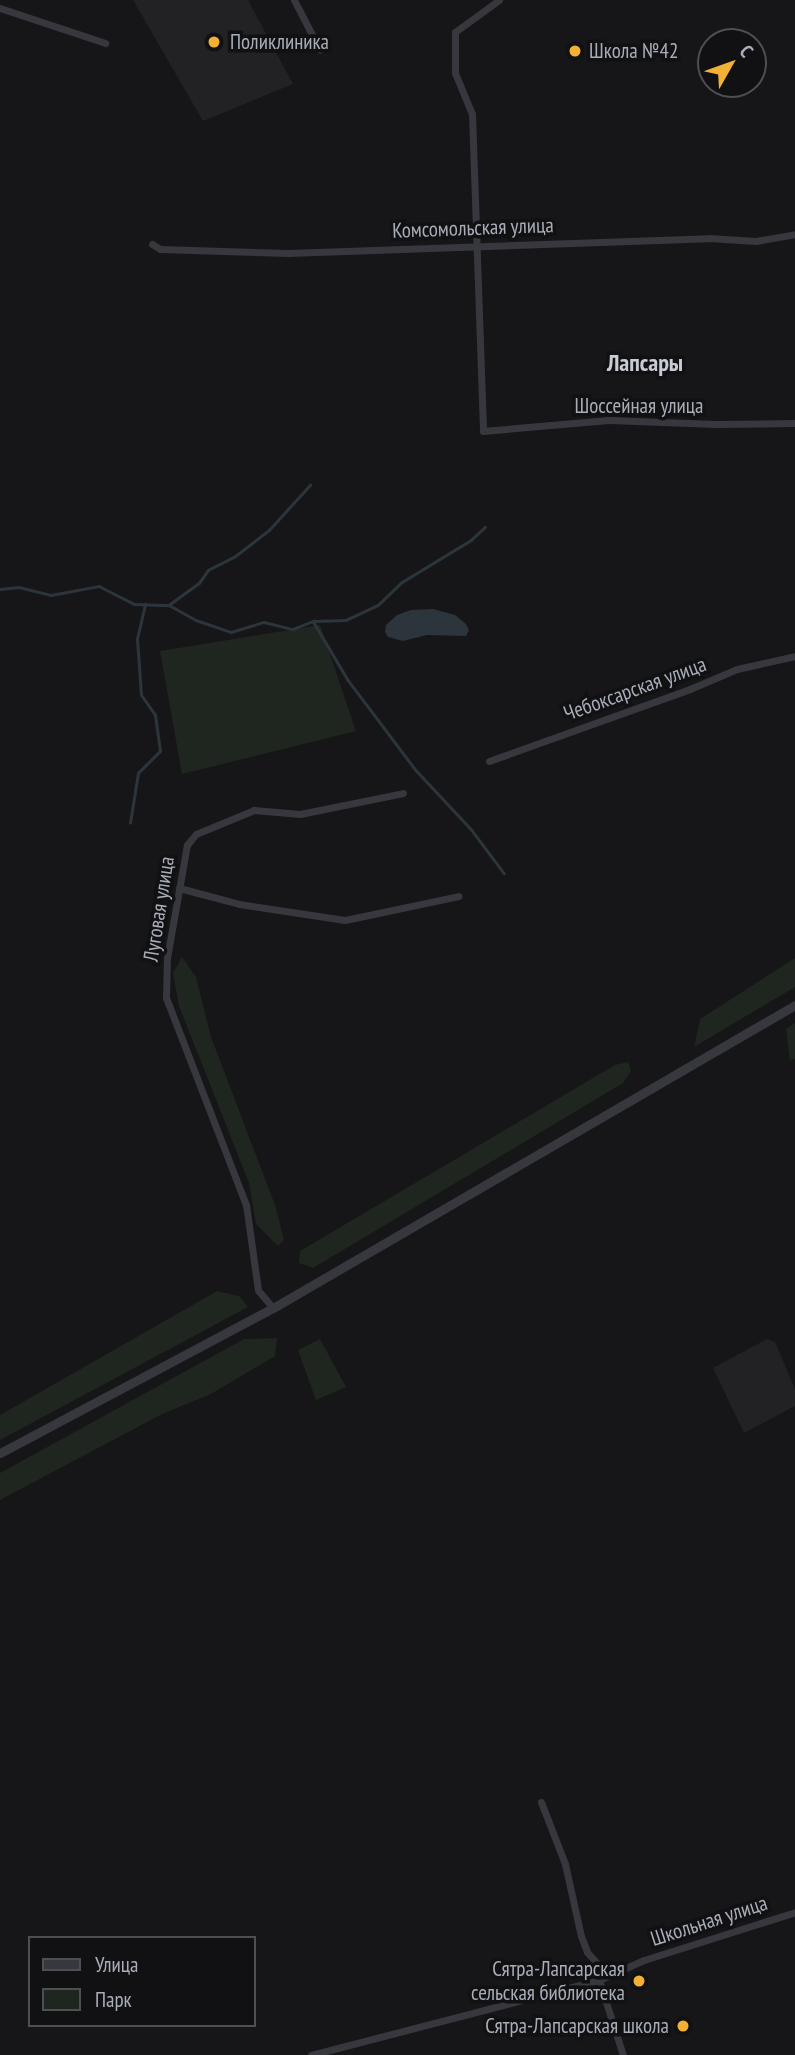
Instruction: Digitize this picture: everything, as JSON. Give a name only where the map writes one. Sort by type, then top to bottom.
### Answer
[{"type":"street","points":[[294,0],[320,50]]},
{"type":"street","points":[[474,246],[472,114],[455,73],[455,32],[499,0]]},
{"type":"street","points":[[0,8],[105,43]]},
{"type":"street","name":"Комсомольская улица","points":[[152,244],[160,248],[288,253],[709,238],[756,241],[795,234]]},
{"type":"street","name":"Шоссейная улица","points":[[474,246],[483,431],[609,420],[716,424],[795,423]]},
{"type":"street","name":"Чебоксарская улица","points":[[489,761],[690,689],[737,669],[795,656]]},
{"type":"street","name":"Луговая улица","points":[[273,1308],[258,1290],[246,1205],[166,998],[167,958],[187,845],[196,834],[254,810],[300,814],[403,793]]},
{"type":"street","points":[[179,888],[239,904],[345,920],[459,896]]},
{"type":"street","points":[[0,1452],[273,1308],[795,1005]]},
{"type":"street","points":[[541,1802],[565,1864],[581,1936],[587,1952],[603,1970],[601,1979],[623,2055]]},
{"type":"street","name":"Школьная улица","points":[[311,2055],[601,1979],[644,1960],[795,1912]]},
{"type":"shaded area","name":"Поликлиника","points":[[133,0],[248,0],[293,84],[203,121]]},
{"type":"shaded area","points":[[433,609],[455,615],[466,624],[469,630],[466,636],[427,635],[403,641],[388,637],[385,632],[386,625],[397,615],[411,610]]},
{"type":"shaded area","points":[[767,1339],[775,1342],[795,1389],[795,1406],[744,1433],[713,1368]]},
{"type":"green space","points":[[320,625],[356,731],[182,774],[160,651]]},
{"type":"green space","points":[[182,957],[196,977],[211,1037],[275,1205],[284,1240],[278,1246],[256,1224],[249,1183],[179,1006],[173,973]]},
{"type":"green space","points":[[795,958],[795,987],[694,1047],[700,1019]]},
{"type":"green space","points":[[795,1023],[795,1059],[790,1061],[786,1029]]},
{"type":"green space","points":[[628,1062],[631,1071],[623,1083],[313,1268],[299,1263],[300,1251],[615,1065]]},
{"type":"green space","points":[[217,1291],[239,1296],[248,1307],[0,1440],[0,1415]]},
{"type":"green space","points":[[277,1338],[275,1356],[209,1395],[164,1413],[0,1500],[0,1473],[244,1339]]},
{"type":"green space","points":[[320,1339],[346,1387],[316,1400],[298,1350]]},
{"type":"waterway","points":[[170,604],[199,583],[208,570],[234,557],[269,530],[310,485]]},
{"type":"waterway","points":[[315,621],[346,620],[378,605],[402,582],[471,540],[485,527]]},
{"type":"waterway","points":[[0,589],[19,587],[51,595],[99,586],[134,604],[169,605],[196,620],[231,632],[264,622],[293,629],[313,621],[348,680],[415,769],[471,829],[504,873]]},
{"type":"waterway","points":[[130,823],[138,773],[160,751],[155,715],[141,695],[137,639],[145,604]]},
{"type":"place","name":"Поликлиника","points":[[214,42]]},
{"type":"place","name":"Школа №42","points":[[575,51]]},
{"type":"place","name":"Сятра-Лапсарская сельская библиотека","points":[[639,1981]]},
{"type":"place","name":"Сятра-Лапсарская школа","points":[[683,2026]]},
{"type":"district","name":"Лапсары","points":[[645,363]]}]
